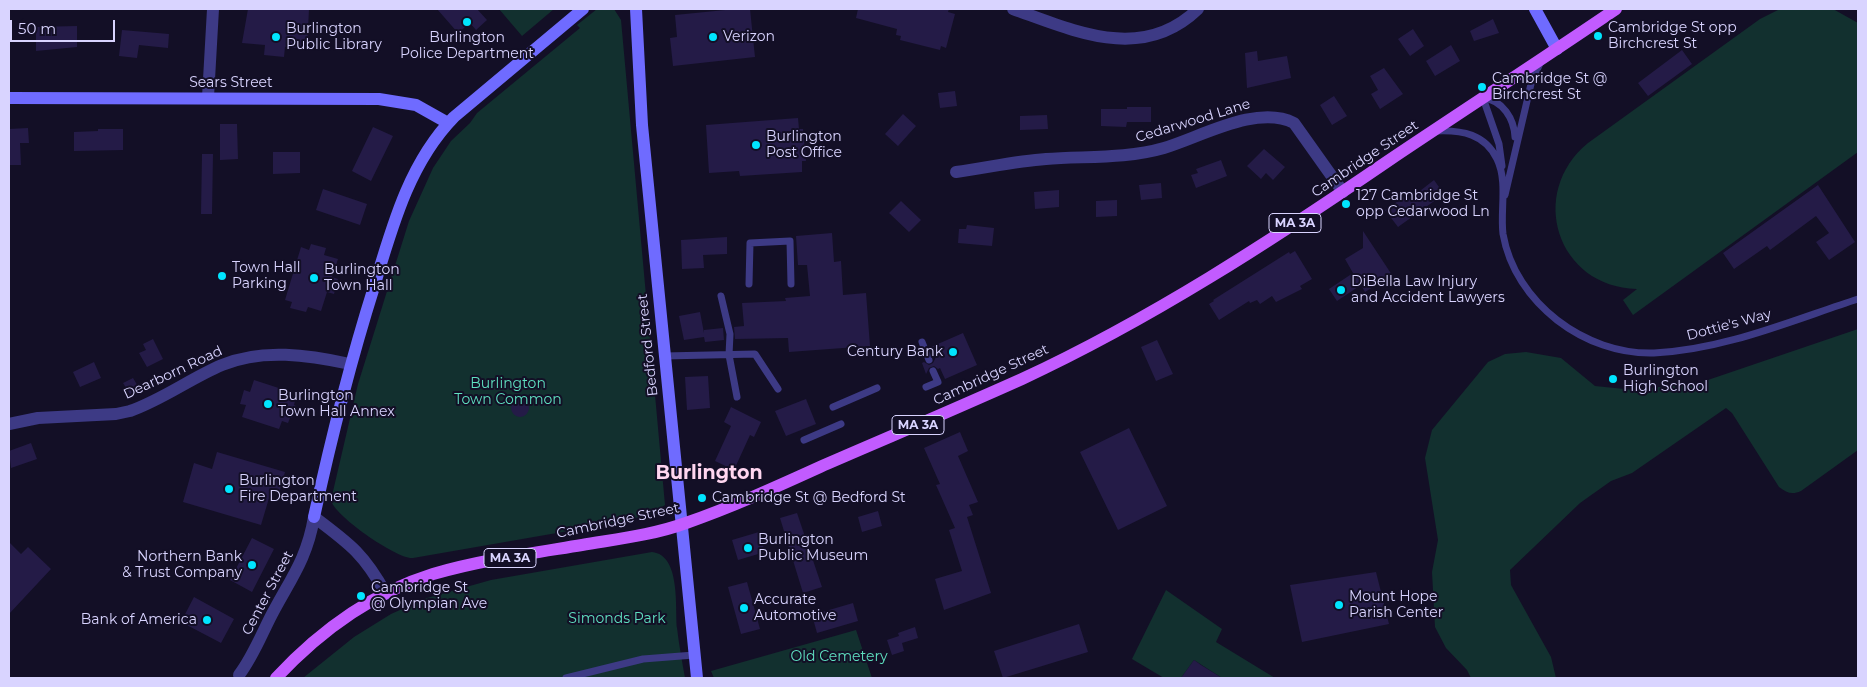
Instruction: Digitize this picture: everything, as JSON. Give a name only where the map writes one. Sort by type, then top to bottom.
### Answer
[{"type":"main road","name":"Center Street","points":[[314,517],[350,364],[399,210],[420,164],[448,123],[478,94],[583,9]]},
{"type":"main road","name":"Bedford Street","points":[[636,9],[640,105],[697,678]]},
{"type":"main road","points":[[1535,9],[1557,49]]},
{"type":"main road","name":"Cambridge Street","points":[[276,678],[309,646],[338,623],[386,594],[415,581],[446,571],[682,525],[761,493],[938,416],[1102,339],[1142,319],[1343,192],[1616,9]]},
{"type":"main road","name":"Sears Street","points":[[9,98],[208,97],[393,100],[428,110],[448,123]]},
{"type":"street","points":[[208,97],[214,9]]},
{"type":"street","points":[[1013,9],[1097,36],[1120,40],[1162,33],[1181,24],[1198,9]]},
{"type":"street","name":"Cedarwood Lane","points":[[956,172],[1047,159],[1142,154],[1251,118],[1271,116],[1284,118],[1294,123],[1343,192]]},
{"type":"street","name":"Dearborn Road","points":[[9,424],[38,418],[125,412],[143,406],[221,365],[258,355],[317,358],[350,364]]},
{"type":"street","points":[[314,517],[358,550],[372,568],[386,594]]},
{"type":"street","name":"Center Street","points":[[239,675],[248,663],[270,617],[300,565],[309,545],[314,517]]},
{"type":"lane","name":"Dottie's Way","points":[[1502,210],[1531,84],[1544,57]]},
{"type":"lane","name":"Dottie's Way","points":[[1515,149],[1515,128],[1509,114],[1489,98],[1483,98],[1499,144],[1503,233],[1510,261],[1521,282],[1540,305],[1554,319],[1580,334],[1627,350],[1652,353],[1710,345],[1858,300]]},
{"type":"lane","name":"Dottie's Way","points":[[1434,131],[1463,131],[1476,137],[1496,157],[1501,171]]},
{"type":"lane","points":[[749,284],[750,243],[790,242],[791,284]]},
{"type":"lane","points":[[721,296],[730,334],[728,355],[737,397]]},
{"type":"lane","points":[[922,342],[929,360]]},
{"type":"lane","points":[[664,356],[755,354],[778,389]]},
{"type":"lane","points":[[926,387],[938,382],[933,371]]},
{"type":"lane","points":[[833,407],[877,388]]},
{"type":"lane","points":[[804,440],[841,424]]},
{"type":"lane","points":[[566,678],[643,659],[694,655]]},
{"type":"green space","points":[[499,9],[554,9],[522,36]]},
{"type":"green space","name":"Burlington Town Common","points":[[597,9],[614,9],[621,20],[665,505],[651,514],[620,522],[413,558],[405,557],[381,544],[354,525],[334,507],[331,500],[358,384],[409,221],[433,168],[451,141],[470,123],[477,113],[580,28],[577,25]]},
{"type":"green space","points":[[1780,9],[1833,9],[1858,23],[1858,152],[1633,315],[1623,300],[1637,289],[1609,284],[1587,272],[1570,255],[1560,234],[1556,211],[1559,187],[1569,164],[1588,143],[1760,19]]},
{"type":"green space","points":[[1858,329],[1858,450],[1801,491],[1795,493],[1787,492],[1779,487],[1732,413],[1726,408],[1632,473],[1611,481],[1580,503],[1510,570],[1511,585],[1551,657],[1556,678],[1471,678],[1467,670],[1446,648],[1435,627],[1432,572],[1438,540],[1425,458],[1432,430],[1488,362],[1505,354],[1526,352],[1561,358],[1595,386],[1634,390],[1702,382]]},
{"type":"green space","name":"Simonds Park","points":[[652,552],[661,555],[668,562],[672,572],[675,584],[677,628],[685,678],[303,678],[354,637],[391,614],[427,598],[491,580]]},
{"type":"green space","points":[[1166,590],[1222,629],[1216,642],[1275,678],[1222,678],[1194,660],[1181,678],[1164,678],[1132,659]]},
{"type":"green space","name":"Old Cemetery","points":[[856,630],[872,678],[714,678],[711,671]]},
{"type":"building","name":"Burlington Public Library","points":[[248,9],[309,9],[307,49],[285,47],[284,57],[264,55],[265,45],[242,43]]},
{"type":"building","name":"Burlington Police Department","points":[[437,9],[477,9],[487,20],[476,30],[470,23],[458,33]]},
{"type":"building","name":"Verizon","points":[[750,9],[755,57],[673,66],[670,38],[677,37],[675,15]]},
{"type":"building","points":[[858,9],[949,9],[948,12],[955,14],[946,48],[941,46],[940,50],[900,40],[901,36],[896,35],[897,29],[856,18]]},
{"type":"building","points":[[1493,19],[1499,33],[1474,41],[1470,31]]},
{"type":"building","points":[[77,26],[77,47],[36,51],[36,27]]},
{"type":"building","points":[[1413,29],[1424,46],[1410,56],[1398,39]]},
{"type":"building","points":[[122,30],[169,34],[168,48],[139,45],[137,58],[119,56]]},
{"type":"building","points":[[1451,45],[1460,61],[1435,76],[1426,61]]},
{"type":"building","points":[[1682,50],[1692,64],[1648,96],[1638,83]]},
{"type":"building","points":[[1257,51],[1258,61],[1287,56],[1291,78],[1247,88],[1245,53]]},
{"type":"building","points":[[1384,68],[1403,94],[1380,109],[1371,94],[1378,90],[1370,76]]},
{"type":"building","points":[[955,91],[957,106],[940,108],[938,93]]},
{"type":"building","points":[[1334,96],[1347,116],[1332,125],[1320,105]]},
{"type":"building","points":[[1127,107],[1151,107],[1151,122],[1127,122],[1126,127],[1101,126],[1101,109],[1127,109]]},
{"type":"building","points":[[903,114],[916,126],[898,146],[885,134]]},
{"type":"building","points":[[1047,115],[1048,129],[1020,130],[1020,116]]},
{"type":"building","name":"Burlington Post Office","points":[[798,118],[799,129],[803,129],[806,161],[802,161],[802,172],[740,176],[739,171],[709,173],[706,125]]},
{"type":"building","points":[[220,124],[237,124],[238,159],[220,160]]},
{"type":"building","points":[[373,127],[393,136],[371,181],[352,171]]},
{"type":"building","points":[[28,128],[29,143],[20,143],[21,165],[9,165],[9,129]]},
{"type":"building","points":[[98,129],[123,129],[123,150],[74,151],[74,132],[98,131]]},
{"type":"building","points":[[1264,149],[1285,167],[1273,180],[1266,173],[1261,179],[1247,166]]},
{"type":"building","points":[[273,152],[300,152],[300,173],[273,174]]},
{"type":"building","points":[[202,154],[213,154],[212,214],[201,214]]},
{"type":"building","points":[[1221,160],[1227,176],[1196,188],[1191,175],[1198,173],[1196,169]]},
{"type":"building","points":[[1434,180],[1444,194],[1398,227],[1385,210],[1404,197],[1407,201]]},
{"type":"building","points":[[1161,183],[1162,198],[1141,200],[1139,185]]},
{"type":"building","points":[[1818,185],[1855,242],[1829,260],[1816,242],[1829,233],[1816,216],[1770,250],[1767,246],[1734,269],[1723,253]]},
{"type":"building","points":[[323,189],[367,204],[360,225],[316,210]]},
{"type":"building","points":[[1059,190],[1059,207],[1035,209],[1034,192]]},
{"type":"building","points":[[1117,200],[1117,216],[1096,217],[1096,201]]},
{"type":"building","points":[[901,201],[921,220],[909,232],[889,213]]},
{"type":"building","points":[[967,225],[994,228],[992,246],[958,243],[959,229],[966,229]]},
{"type":"building","points":[[1363,231],[1392,275],[1365,292],[1361,285],[1337,301],[1329,289],[1353,273],[1345,259],[1363,248]]},
{"type":"building","points":[[832,233],[834,262],[841,261],[843,295],[866,293],[870,346],[789,352],[788,338],[735,339],[734,327],[744,326],[742,303],[786,301],[785,298],[810,296],[807,265],[798,265],[796,236]]},
{"type":"building","points":[[727,237],[727,254],[703,255],[704,268],[682,269],[681,240]]},
{"type":"building","name":"Burlington Town Hall","points":[[311,244],[326,248],[324,255],[338,259],[332,277],[338,279],[334,294],[327,292],[321,311],[308,307],[306,312],[290,308],[292,302],[285,300],[301,247],[309,250]]},
{"type":"building","points":[[1295,251],[1312,279],[1300,286],[1302,289],[1276,302],[1272,296],[1260,304],[1257,300],[1250,303],[1249,301],[1219,320],[1209,304],[1213,300],[1289,252],[1290,254]]},
{"type":"building","points":[[700,312],[704,333],[704,330],[723,328],[724,340],[705,342],[704,337],[684,340],[679,316]]},
{"type":"building","name":"Century Bank","points":[[963,333],[977,365],[945,379],[940,368],[938,369],[934,366],[929,368],[926,374],[922,363],[924,362],[929,365],[933,363],[936,357],[931,347]]},
{"type":"building","points":[[153,339],[163,359],[147,367],[139,353],[146,350],[143,344]]},
{"type":"building","points":[[1157,340],[1173,374],[1156,381],[1141,347]]},
{"type":"building","points":[[94,362],[101,378],[80,387],[73,372]]},
{"type":"building","points":[[708,376],[710,408],[687,410],[685,377]]},
{"type":"building","points":[[133,378],[139,388],[130,394],[123,383]]},
{"type":"building","name":"Burlington Town Hall Annex","points":[[254,380],[291,392],[289,399],[295,401],[294,405],[296,406],[292,418],[290,418],[288,423],[282,421],[279,429],[242,417],[246,405],[240,404],[244,390],[250,392]]},
{"type":"building","points":[[520,399],[526,402],[529,408],[526,414],[520,417],[514,414],[511,408],[514,402]]},
{"type":"building","points":[[806,399],[816,424],[786,436],[775,411]]},
{"type":"building","points":[[731,407],[761,422],[754,437],[750,435],[734,470],[715,461],[731,426],[724,422]]},
{"type":"building","points":[[1129,428],[1167,506],[1118,530],[1080,452]]},
{"type":"building","points":[[960,432],[968,451],[958,456],[978,502],[969,505],[973,515],[967,517],[991,593],[944,610],[935,579],[962,571],[949,530],[955,528],[936,485],[940,484],[924,448]]},
{"type":"building","points":[[31,443],[37,459],[11,468],[9,451]]},
{"type":"building","name":"Burlington Fire Department","points":[[217,452],[285,472],[280,490],[272,488],[261,525],[183,502],[194,463],[212,469]]},
{"type":"building","points":[[878,511],[882,526],[862,532],[858,517]]},
{"type":"building","points":[[797,513],[822,587],[803,593],[780,518]]},
{"type":"building","points":[[759,532],[765,552],[738,560],[732,540]]},
{"type":"building","name":"Northern Bank & Trust Company","points":[[252,538],[274,549],[252,592],[230,580]]},
{"type":"building","points":[[9,542],[21,554],[28,547],[51,569],[9,614]]},
{"type":"building","name":"Mount Hope Parish Center","points":[[1376,572],[1389,624],[1302,642],[1290,585]]},
{"type":"building","name":"Accurate Automotive","points":[[747,582],[760,629],[741,634],[728,587]]},
{"type":"building","name":"Bank of America","points":[[194,597],[234,619],[221,643],[181,622]]},
{"type":"building","points":[[853,603],[858,621],[817,633],[812,615]]},
{"type":"building","points":[[1079,624],[1088,652],[1003,678],[994,651]]},
{"type":"building","points":[[915,627],[918,638],[902,643],[904,651],[892,655],[887,640],[899,636],[898,633]]},
{"type":"building","points":[[1194,660],[1201,665],[1222,678],[1181,678]]},
{"type":"place","name":"Burlington Police Department","points":[[467,22]]},
{"type":"place","name":"Cambridge St opp Birchcrest St","points":[[1598,36]]},
{"type":"place","name":"Burlington Public Library","points":[[276,37]]},
{"type":"place","name":"Verizon","points":[[713,37]]},
{"type":"place","name":"Cambridge St @ Birchcrest St","points":[[1482,87]]},
{"type":"place","name":"Burlington Post Office","points":[[756,145]]},
{"type":"place","name":"127 Cambridge St opp Cedarwood Ln","points":[[1346,204]]},
{"type":"place","name":"Town Hall Parking","points":[[222,276]]},
{"type":"place","name":"Burlington Town Hall","points":[[314,278]]},
{"type":"place","name":"DiBella Law Injury and Accident Lawyers","points":[[1341,290]]},
{"type":"place","name":"Century Bank","points":[[953,352]]},
{"type":"place","name":"Burlington High School","points":[[1613,379]]},
{"type":"place","name":"Burlington Town Hall Annex","points":[[268,404]]},
{"type":"place","name":"Burlington Fire Department","points":[[229,489]]},
{"type":"place","name":"Cambridge St @ Bedford St","points":[[702,498]]},
{"type":"place","name":"Burlington Public Museum","points":[[748,548]]},
{"type":"place","name":"Northern Bank & Trust Company","points":[[252,565]]},
{"type":"place","name":"Cambridge St @ Olympian Ave","points":[[361,596]]},
{"type":"place","name":"Mount Hope Parish Center","points":[[1339,605]]},
{"type":"place","name":"Accurate Automotive","points":[[744,608]]},
{"type":"place","name":"Bank of America","points":[[207,620]]},
{"type":"district","name":"Burlington","points":[[709,473]]}]
